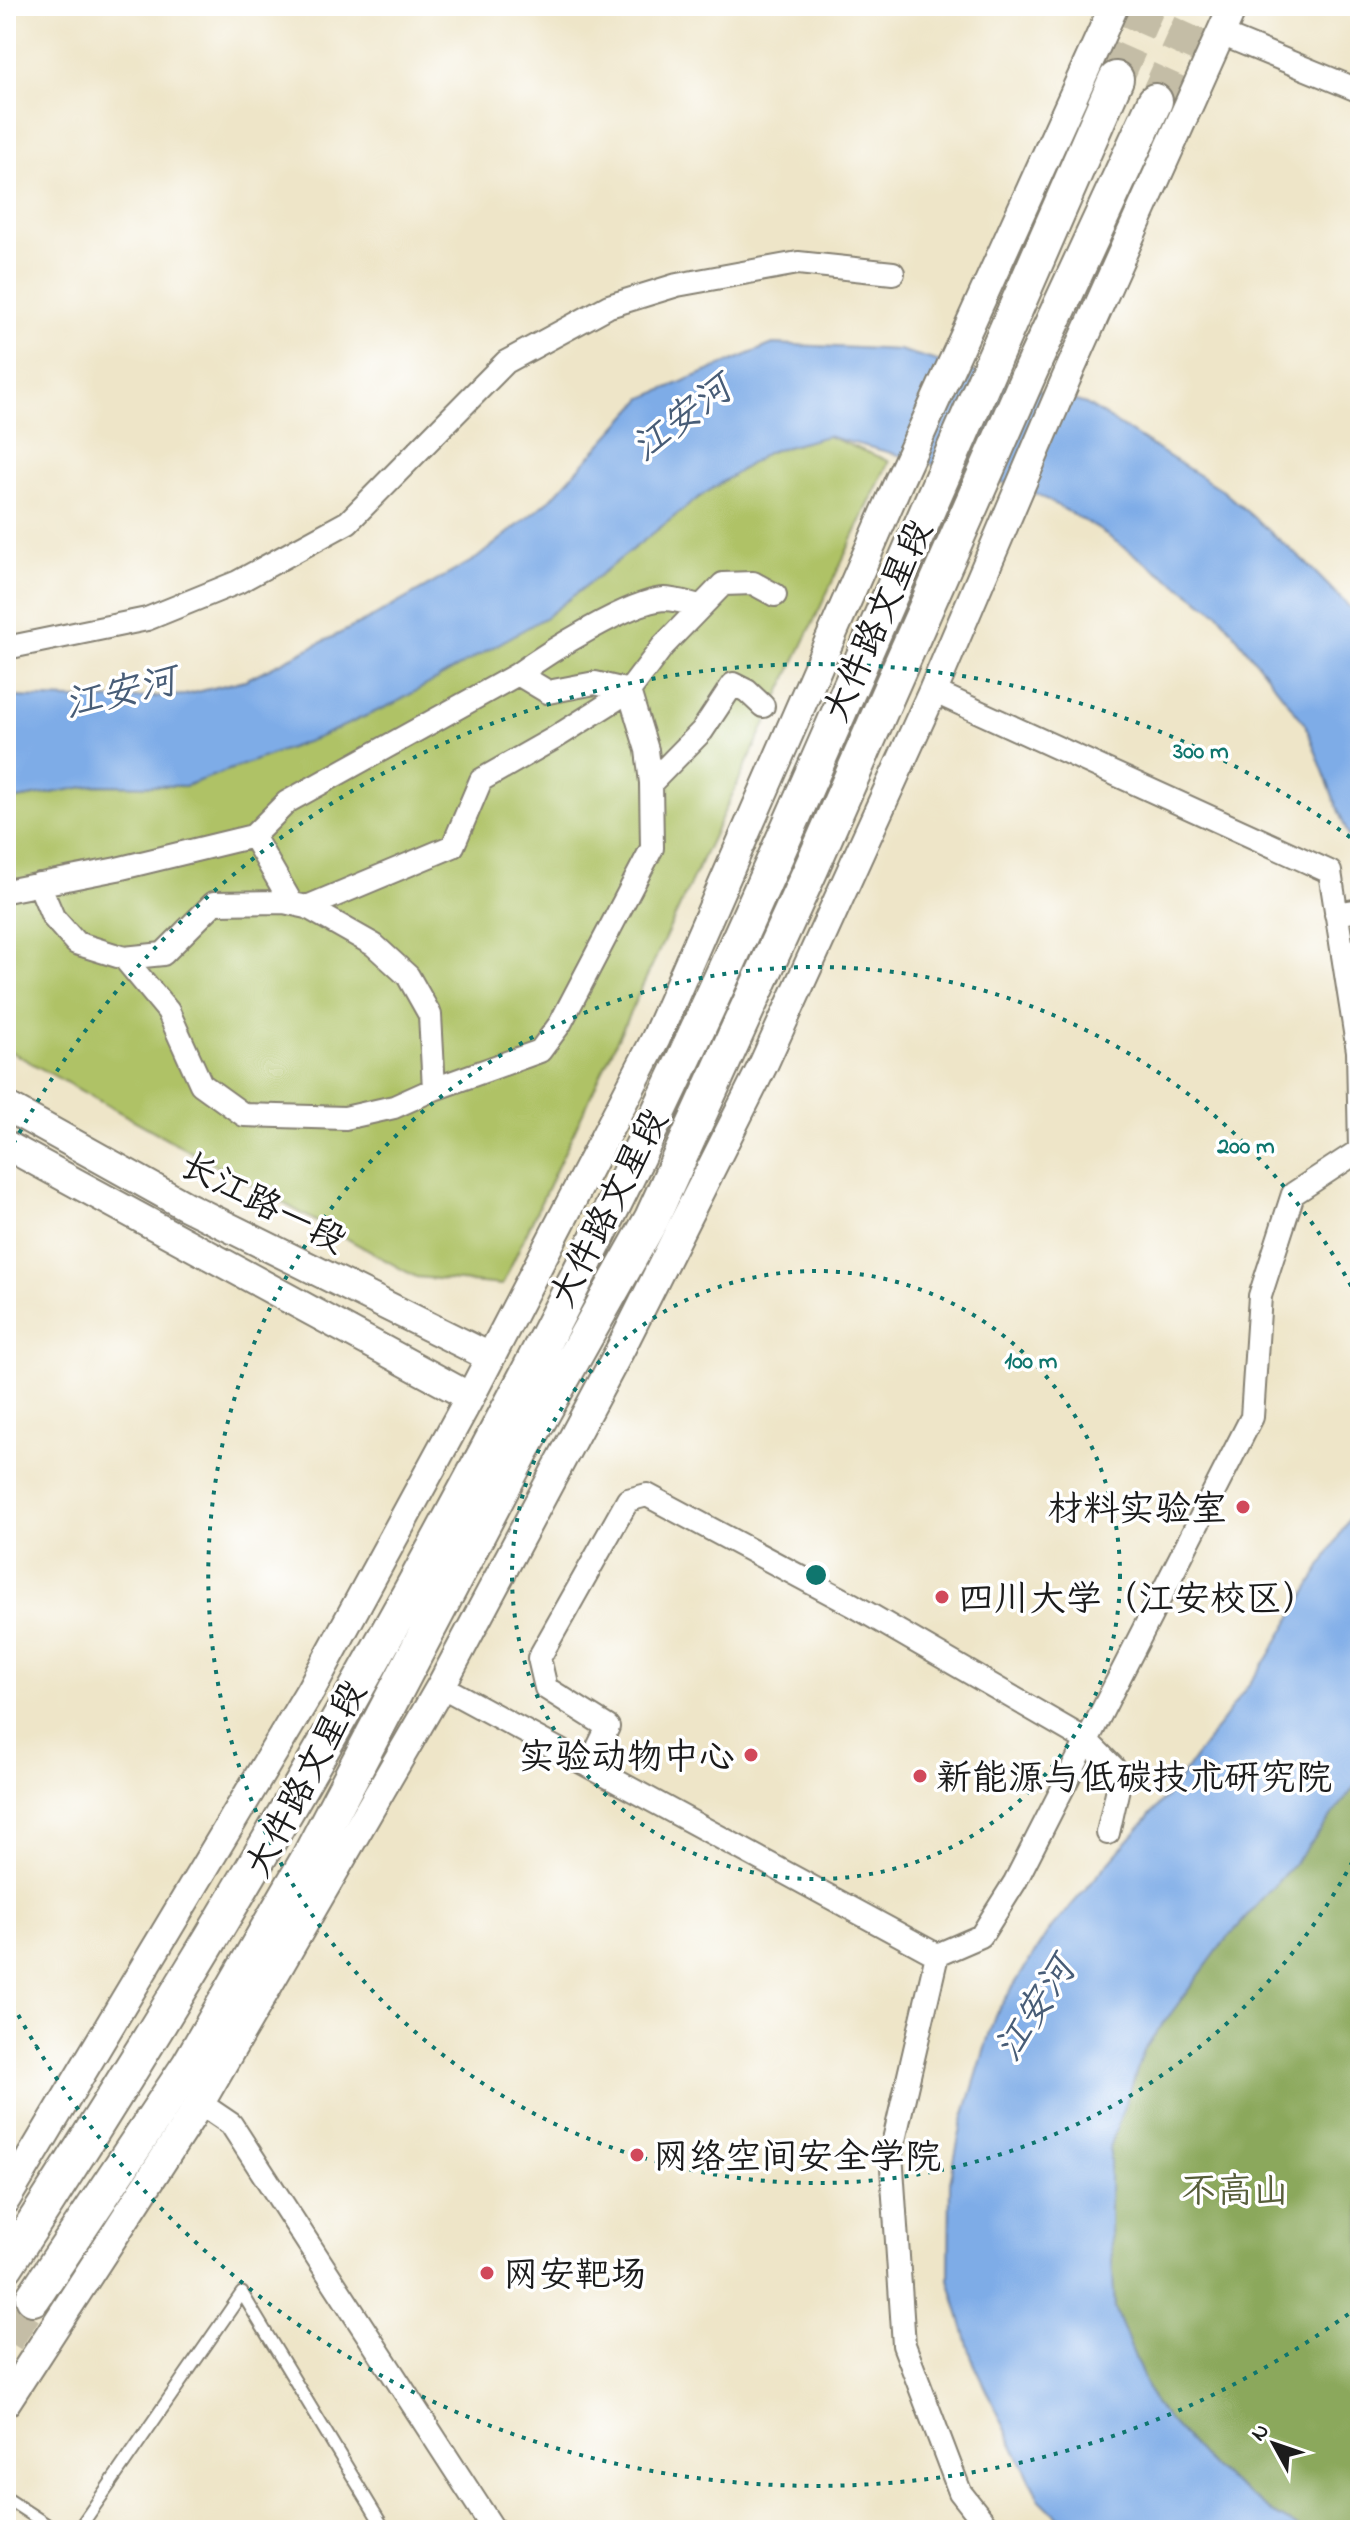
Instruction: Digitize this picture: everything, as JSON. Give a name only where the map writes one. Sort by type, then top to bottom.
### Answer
[{"type":"main road","name":"大件路文星段","points":[[6,2266],[75,2161],[272,1836],[503,1422],[616,1200],[750,916],[1116,79]]},
{"type":"main road","name":"大件路文星段","points":[[33,2298],[182,2077],[308,1859],[520,1454],[652,1218],[811,869],[968,509],[1155,101]]},
{"type":"street","points":[[6,2199],[310,1691],[470,1397],[656,1038],[899,481],[1114,6]]},
{"type":"street","points":[[6,2402],[200,2103],[441,1686],[621,1348],[764,1063],[933,691],[1066,379],[1233,6]]},
{"type":"street","points":[[1221,34],[1360,91]]},
{"type":"street","points":[[6,648],[147,619],[238,582],[348,522],[506,362],[609,306],[677,285],[798,263],[893,273]]},
{"type":"street","points":[[39,884],[53,917],[76,943],[124,958],[163,954],[214,903],[300,906],[453,846],[481,780],[629,691],[663,646],[723,584],[753,583],[775,595]]},
{"type":"street","points":[[6,891],[253,836],[287,802],[518,674],[556,647],[630,610],[663,599],[701,606]]},
{"type":"street","points":[[518,674],[548,692],[595,683],[629,691]]},
{"type":"street","points":[[651,783],[702,731],[733,684],[747,691],[763,706]]},
{"type":"street","points":[[124,958],[168,1011],[201,1084],[244,1115],[345,1118],[394,1107],[434,1089],[540,1051],[560,1024],[652,848],[647,750],[629,691]]},
{"type":"street","points":[[933,691],[1330,872],[1358,1051],[1360,1150],[1293,1194],[1260,1296],[1252,1417],[1015,1882],[981,1936],[937,1955]]},
{"type":"street","points":[[253,836],[300,906],[374,945],[408,976],[430,1015],[434,1089]]},
{"type":"street","points":[[1336,914],[1360,910]]},
{"type":"street","name":"长江路一段","points":[[6,1106],[184,1205],[490,1357]]},
{"type":"street","name":"长江路一段","points":[[6,1145],[470,1397]]},
{"type":"street","points":[[589,1766],[608,1727],[546,1688],[539,1658],[628,1500],[647,1495],[853,1605],[1086,1740],[1114,1768],[1118,1788],[1108,1833]]},
{"type":"street","points":[[441,1686],[937,1955]]},
{"type":"street","points":[[937,1955],[891,2153],[904,2345],[960,2492],[990,2530]]},
{"type":"street","points":[[200,2103],[231,2124],[494,2530]]},
{"type":"lane","points":[[78,2530],[242,2293],[385,2530]]},
{"type":"lane","points":[[6,2498],[55,2530]]},
{"type":"green space","points":[[827,436],[889,461],[502,1285],[416,1277],[6,1049],[6,801],[96,785],[185,786],[546,617],[698,498],[768,452]]},
{"type":"green space","name":"不高山","points":[[1360,1780],[1360,2530],[1304,2530],[1279,2517],[1214,2469],[1154,2404],[1115,2309],[1110,2231],[1110,2147],[1144,2050],[1220,1947],[1302,1854]]},
{"type":"water","name":"江安河","points":[[773,344],[899,350],[1086,404],[1222,490],[1306,563],[1360,618],[1360,887],[1354,851],[1305,724],[1218,613],[1095,527],[1028,489],[827,436],[768,452],[698,498],[546,617],[395,703],[317,738],[185,786],[96,785],[6,801],[6,699],[98,700],[185,695],[245,680],[373,617],[477,558],[551,499],[643,398]]},
{"type":"water","name":"江安河","points":[[1360,1481],[1360,1780],[1302,1854],[1220,1947],[1144,2050],[1110,2147],[1110,2231],[1115,2309],[1154,2404],[1214,2469],[1279,2517],[1304,2530],[1071,2530],[1040,2500],[1014,2447],[972,2359],[949,2279],[950,2182],[961,2127],[995,2015],[1048,1932],[1166,1797],[1268,1658],[1351,1515]]},
{"type":"tunnel","points":[[1116,79],[1148,6]]},
{"type":"tunnel","points":[[1155,101],[1198,6]]},
{"type":"tunnel","points":[[6,2340],[33,2298]]},
{"type":"place","name":"材料实验室","points":[[1243,1507]]},
{"type":"place","name":"四川大学（江安校区）","points":[[942,1597]]},
{"type":"place","name":"实验动物中心","points":[[751,1755]]},
{"type":"place","name":"新能源与低碳技术研究院","points":[[920,1776]]},
{"type":"place","name":"网络空间安全学院","points":[[637,2155]]},
{"type":"place","name":"网安靶场","points":[[487,2273]]}]
